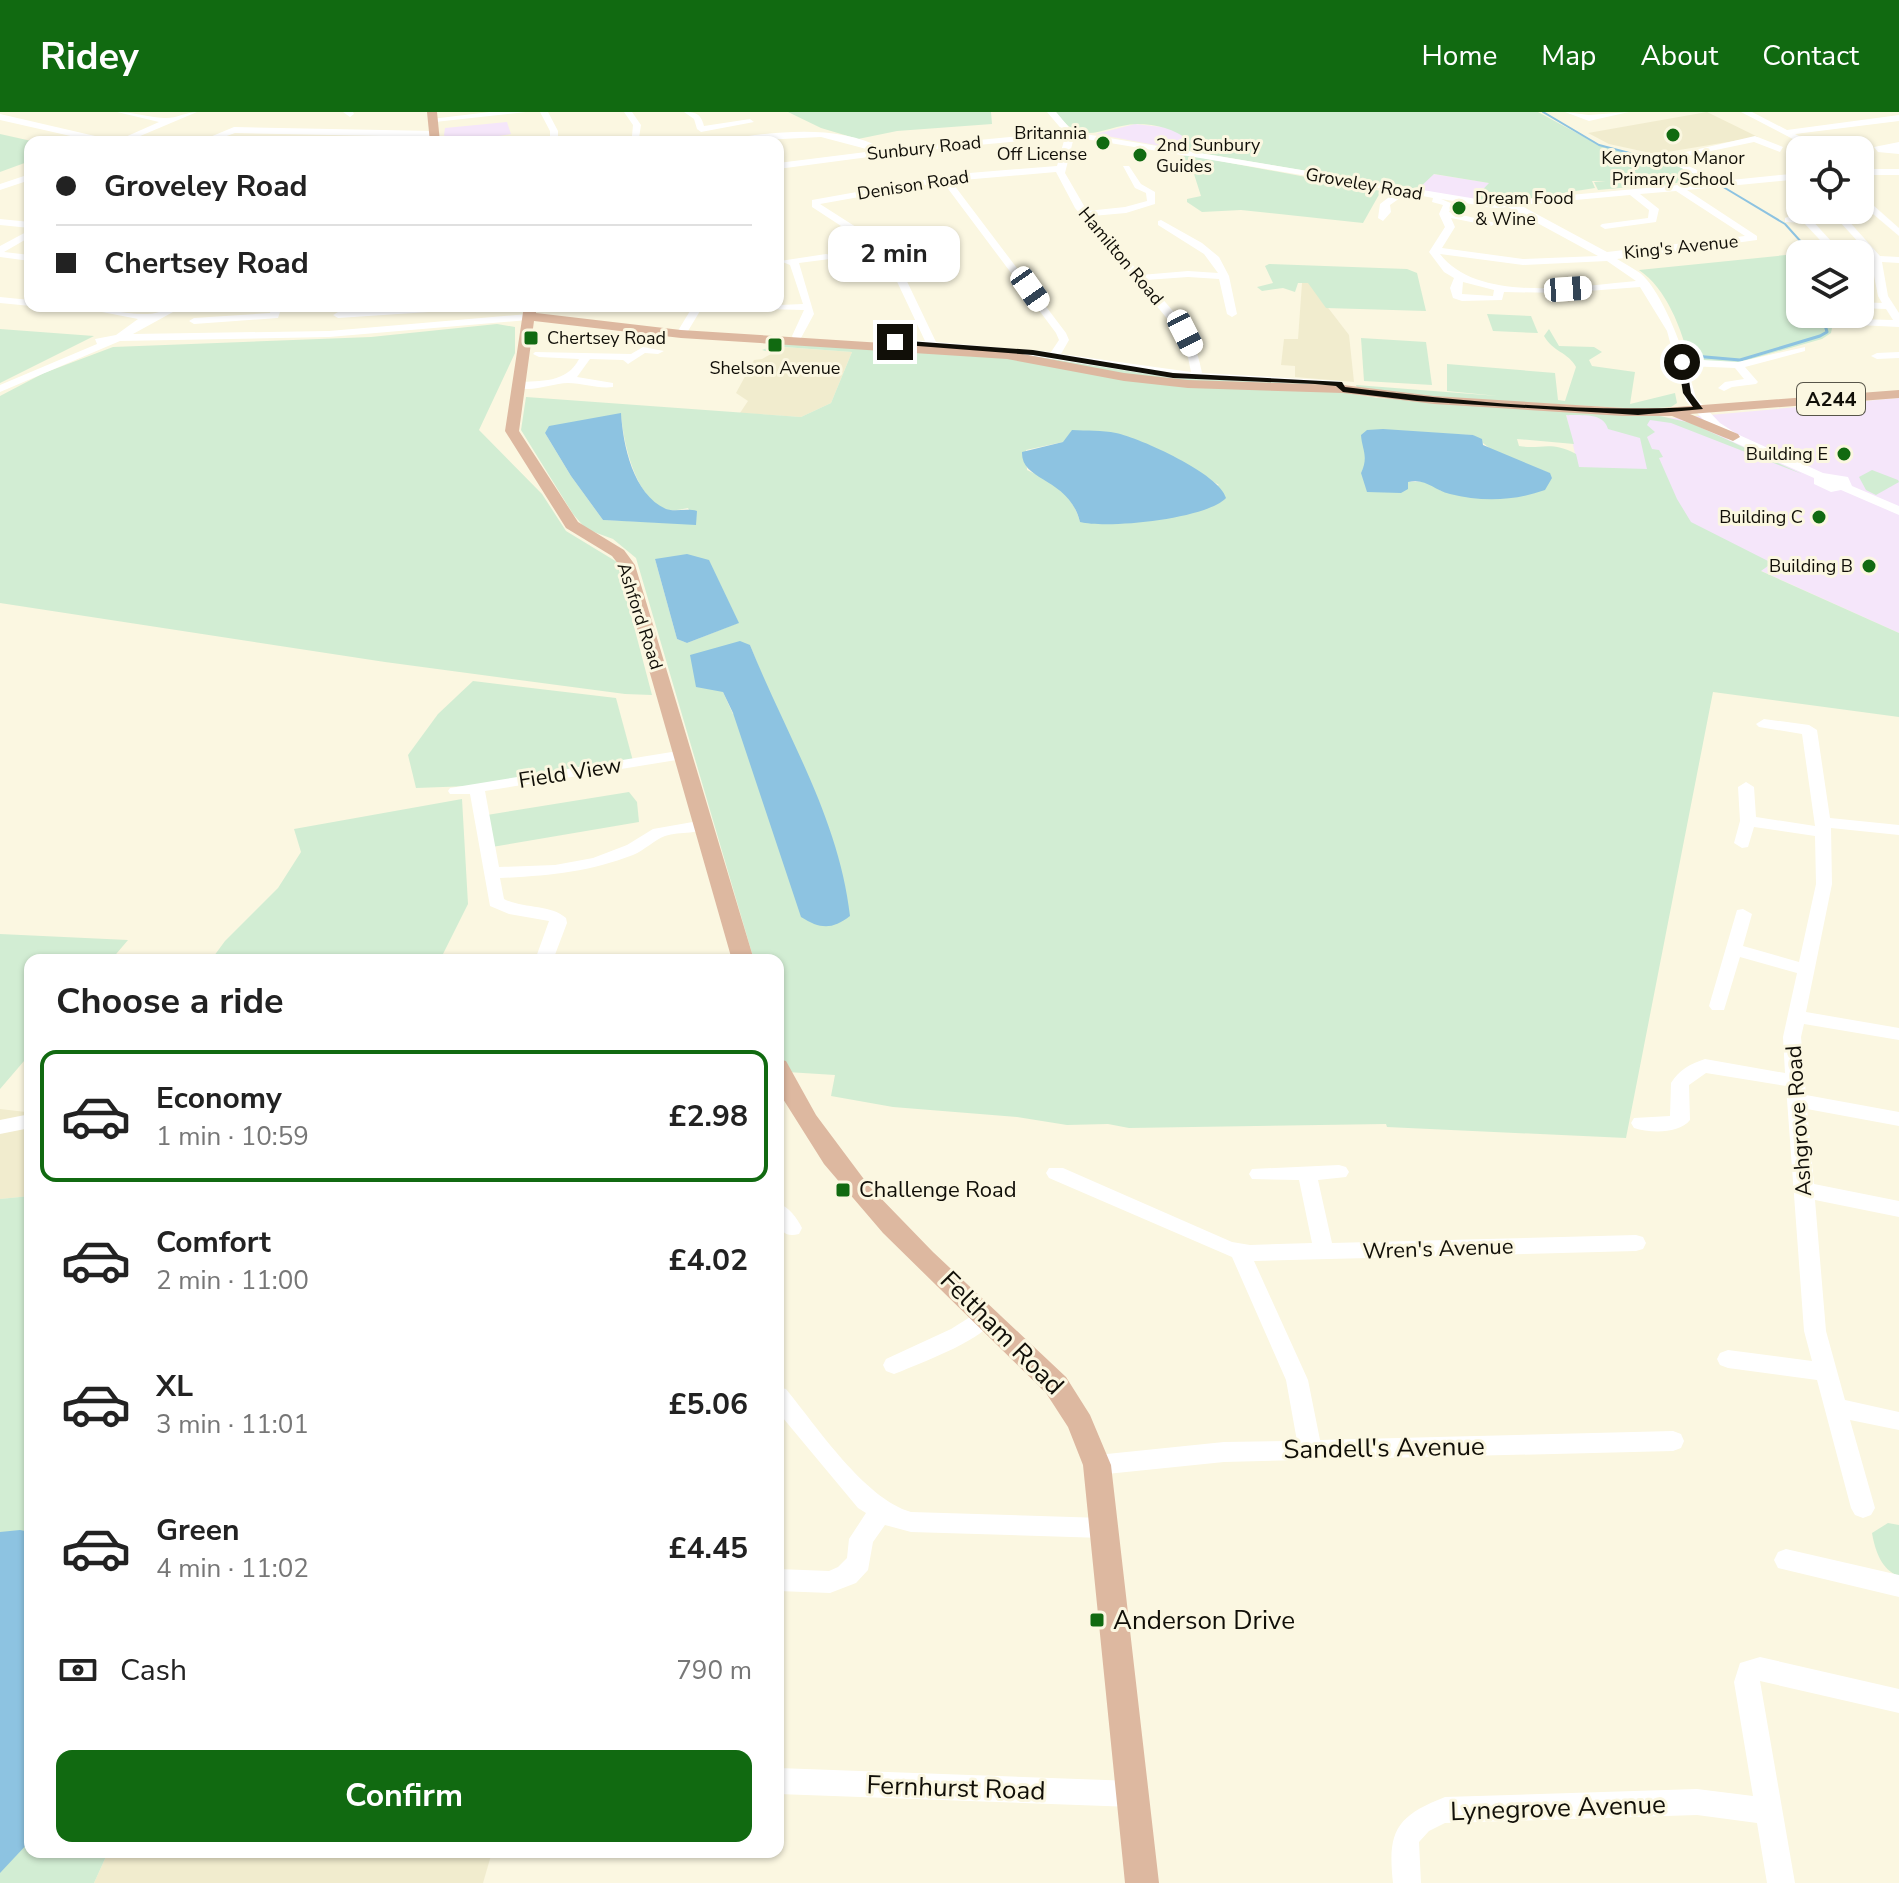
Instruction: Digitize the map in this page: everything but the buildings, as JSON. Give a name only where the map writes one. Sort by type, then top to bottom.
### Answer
[{"type":"main road","points":[[433,116],[435,136]]},
{"type":"main road","name":"Ashford Road","points":[[529,312],[512,425],[515,437],[572,525],[618,553],[627,565],[741,954]]},
{"type":"main road","name":"A244","points":[[533,312],[592,325],[681,334],[1007,355],[1124,377],[1188,384],[1343,389],[1434,400],[1664,412],[1899,394]]},
{"type":"main road","points":[[1664,412],[1687,417],[1733,437]]},
{"type":"main road","name":"Feltham Road","points":[[784,1080],[821,1142],[862,1193],[1074,1407],[1097,1465],[1142,1883]]},
{"type":"street","points":[[121,112],[165,121]]},
{"type":"street","points":[[131,136],[193,112]]},
{"type":"street","points":[[433,116],[522,112]]},
{"type":"street","points":[[544,112],[554,136]]},
{"type":"street","points":[[628,112],[637,125],[636,136]]},
{"type":"street","points":[[688,112],[698,118],[701,131],[750,122]]},
{"type":"street","points":[[739,112],[767,136]]},
{"type":"street","points":[[1051,112],[1070,134],[1059,169]]},
{"type":"street","points":[[1569,112],[1589,118],[1625,112]]},
{"type":"street","points":[[1745,112],[1796,136]]},
{"type":"street","points":[[0,117],[82,136]]},
{"type":"street","points":[[1789,132],[1899,118]]},
{"type":"street","points":[[215,136],[228,130],[419,136]]},
{"type":"street","points":[[279,136],[288,131]]},
{"type":"street","points":[[342,136],[348,133]]},
{"type":"street","name":"Sunbury Road","points":[[784,165],[885,151],[1070,134]]},
{"type":"street","name":"Groveley Road","points":[[1070,134],[1423,195],[1512,205],[1611,256],[1644,283],[1672,331],[1682,362],[1687,393],[1698,409]]},
{"type":"street","points":[[780,136],[841,135],[885,151]]},
{"type":"street","points":[[1720,182],[1664,158],[1755,139],[1780,149]]},
{"type":"street","points":[[1899,145],[1878,147],[1899,151]]},
{"type":"street","points":[[1764,151],[1786,149]]},
{"type":"street","name":"Denison Road","points":[[932,345],[888,252],[815,205],[815,202],[945,179],[1059,169]]},
{"type":"street","name":"Hamilton Road","points":[[1059,169],[1085,214],[1185,333],[1192,348],[1197,376]]},
{"type":"street","points":[[1085,214],[1126,210],[1152,202],[1150,192],[1138,186],[1130,171]]},
{"type":"street","points":[[1874,172],[1899,172]]},
{"type":"street","points":[[1512,205],[1629,190],[1786,177]]},
{"type":"street","points":[[0,187],[24,179]]},
{"type":"street","points":[[945,179],[1061,333],[1064,340],[1054,356]]},
{"type":"street","name":"King's Avenue","points":[[1611,256],[1754,238],[1675,186]]},
{"type":"street","points":[[1605,226],[1653,220],[1654,209],[1629,190]]},
{"type":"street","points":[[1383,218],[1387,209],[1385,204],[1404,191]]},
{"type":"street","points":[[1423,195],[1427,199],[1448,204],[1444,214],[1450,230],[1435,250],[1436,257],[1457,276],[1500,288],[1550,290],[1644,283]]},
{"type":"street","points":[[1444,214],[1491,223]]},
{"type":"street","points":[[1874,214],[1884,226],[1898,229]]},
{"type":"street","points":[[0,222],[24,224]]},
{"type":"street","points":[[1161,223],[1223,267],[1232,314]]},
{"type":"street","points":[[1811,224],[1825,240]]},
{"type":"street","points":[[1849,224],[1877,258],[1899,323],[1874,322]]},
{"type":"street","points":[[1856,231],[1869,230]]},
{"type":"street","points":[[0,252],[24,237]]},
{"type":"street","points":[[1511,261],[1514,245]]},
{"type":"street","points":[[1435,250],[1545,263],[1611,256]]},
{"type":"street","points":[[0,252],[24,257]]},
{"type":"street","points":[[784,261],[826,257]]},
{"type":"street","points":[[1874,258],[1899,260]]},
{"type":"street","points":[[784,261],[794,263],[809,307],[809,314],[797,336]]},
{"type":"street","points":[[1139,278],[1188,274],[1224,276]]},
{"type":"street","points":[[1457,276],[1455,288],[1457,296],[1462,298],[1498,298],[1500,288]]},
{"type":"street","points":[[0,300],[24,302]]},
{"type":"street","points":[[784,306],[809,307]]},
{"type":"street","points":[[110,312],[150,319]]},
{"type":"street","points":[[0,389],[166,312]]},
{"type":"street","points":[[338,315],[383,312]]},
{"type":"street","points":[[398,312],[398,329]]},
{"type":"street","points":[[109,339],[398,329],[522,312]]},
{"type":"street","points":[[681,334],[694,312]]},
{"type":"street","points":[[194,321],[274,314]]},
{"type":"street","points":[[221,337],[231,318]]},
{"type":"street","points":[[878,346],[888,342],[1054,356],[1142,372],[1315,381],[1339,384],[1343,389]]},
{"type":"street","points":[[1682,362],[1738,365],[1801,349]]},
{"type":"street","points":[[539,354],[562,351],[630,359],[643,350],[658,351]]},
{"type":"street","points":[[1879,353],[1899,355]]},
{"type":"street","points":[[566,379],[578,371],[585,355]]},
{"type":"street","points":[[1724,388],[1729,384],[1752,382],[1738,365]]},
{"type":"street","points":[[518,385],[566,379],[607,388],[618,375]]},
{"type":"street","points":[[1716,426],[1719,416],[1738,406]]},
{"type":"street","points":[[1698,409],[1733,437],[1821,477],[1841,479],[1847,484],[1844,487],[1899,511]]},
{"type":"street","name":"Ashgrove Road","points":[[1764,724],[1809,730],[1822,827],[1824,884],[1792,1037],[1815,1331],[1863,1508]]},
{"type":"street","name":"Field View","points":[[456,791],[684,755]]},
{"type":"street","points":[[1742,843],[1748,821],[1746,787]]},
{"type":"street","points":[[477,788],[496,902],[500,906],[564,916],[558,923],[546,954]]},
{"type":"street","points":[[1748,821],[1899,830]]},
{"type":"street","points":[[491,873],[555,870],[596,863],[633,849],[659,832],[704,825]]},
{"type":"street","points":[[1718,1006],[1743,914]]},
{"type":"street","points":[[1733,949],[1807,970]]},
{"type":"street","points":[[1796,1016],[1899,1034]]},
{"type":"street","points":[[1641,1123],[1674,1123],[1680,1120],[1680,1083],[1694,1070],[1705,1066],[1899,1119]]},
{"type":"street","points":[[0,1127],[24,1122]]},
{"type":"street","points":[[1259,1174],[1339,1172]]},
{"type":"street","name":"Wren's Avenue","points":[[1056,1173],[1239,1251],[1324,1252],[1636,1243]]},
{"type":"street","points":[[1307,1173],[1324,1252]]},
{"type":"street","points":[[1804,1190],[1899,1209]]},
{"type":"street","points":[[784,1218],[792,1228]]},
{"type":"street","points":[[1239,1251],[1297,1380],[1310,1450]]},
{"type":"street","points":[[894,1365],[959,1335],[986,1316]]},
{"type":"street","points":[[1727,1358],[1825,1372]]},
{"type":"street","points":[[784,1403],[866,1501],[881,1511],[911,1522],[1103,1528]]},
{"type":"street","points":[[1836,1407],[1899,1421]]},
{"type":"street","name":"Sandell's Avenue","points":[[1097,1465],[1224,1452],[1673,1441]]},
{"type":"street","points":[[784,1580],[830,1582],[847,1575],[859,1562],[861,1539],[881,1511]]},
{"type":"street","points":[[1786,1560],[1899,1586]]},
{"type":"street","points":[[1781,1883],[1747,1682],[1749,1671],[1760,1669],[1899,1701]]},
{"type":"street","name":"Fernhurst Road","points":[[784,1781],[1133,1794]]},
{"type":"street","name":"Lynegrove Avenue","points":[[1407,1883],[1403,1856],[1407,1836],[1420,1819],[1445,1810],[1697,1802],[1767,1811]]},
{"type":"shaded area","name":"Kenyngton Manor Primary School","points":[[1707,112],[1758,137],[1655,154],[1609,144],[1588,133]]},
{"type":"shaded area","points":[[507,122],[511,134],[445,136],[445,128]]},
{"type":"shaded area","points":[[1135,124],[1171,128],[1191,141],[1166,147],[1096,134]]},
{"type":"shaded area","points":[[1433,174],[1490,183],[1473,200],[1417,190]]},
{"type":"shaded area","points":[[1302,283],[1309,283],[1349,335],[1354,382],[1295,377],[1295,366],[1281,365],[1284,339],[1298,339]]},
{"type":"shaded area","points":[[783,347],[852,352],[831,403],[801,417],[740,413],[748,401],[736,393],[754,360]]},
{"type":"shaded area","points":[[1899,398],[1899,633],[1684,536],[1665,474],[1578,467],[1566,414],[1676,418]]},
{"type":"shaded area","points":[[0,1109],[24,1112],[24,1197],[0,1199]]},
{"type":"shaded area","points":[[105,1858],[490,1858],[483,1883],[94,1883]]},
{"type":"green space","points":[[788,112],[991,112],[992,124],[897,131],[858,139],[821,128]]},
{"type":"green space","points":[[1056,112],[1538,112],[1599,145],[1666,161],[1707,179],[1645,187],[1617,182],[1630,187],[1598,190],[1594,182],[1606,181],[1592,181],[1595,188],[1519,200],[1473,200],[1489,183],[1434,174],[1417,190],[1166,147],[1190,141],[1171,130],[1151,125],[1125,125],[1084,133],[1075,130]]},
{"type":"green space","points":[[0,134],[24,139],[24,163],[0,172]]},
{"type":"green space","points":[[1187,155],[1381,191],[1363,223],[1241,210],[1202,212],[1187,202],[1187,199],[1201,196],[1193,171],[1177,168],[1190,164],[1180,157]]},
{"type":"green space","points":[[1786,255],[1786,328],[1832,328],[1831,333],[1822,339],[1737,363],[1689,360],[1672,310],[1657,287],[1639,270]]},
{"type":"green space","points":[[1265,266],[1407,269],[1417,273],[1426,311],[1326,308],[1308,283],[1298,283],[1295,292],[1283,288],[1262,291],[1257,287],[1273,283]]},
{"type":"green space","points":[[1487,314],[1531,316],[1538,333],[1493,331]]},
{"type":"green space","points":[[497,324],[515,327],[515,353],[479,430],[542,494],[566,531],[617,562],[652,695],[385,662],[0,603],[0,396],[44,373],[113,347],[371,337]]},
{"type":"green space","points":[[0,329],[94,336],[0,383]]},
{"type":"green space","points":[[1549,329],[1559,346],[1594,347],[1602,352],[1589,360],[1592,366],[1635,372],[1630,404],[1675,393],[1677,403],[1671,407],[1643,409],[1359,393],[1356,385],[1498,396],[1447,391],[1447,364],[1555,373],[1558,400],[1565,401],[1576,367],[1544,336]]},
{"type":"green space","points":[[1361,338],[1426,342],[1432,385],[1364,381]]},
{"type":"green space","points":[[782,343],[981,347],[1157,374],[1315,381],[1347,393],[1378,398],[1660,416],[1691,423],[1802,474],[1671,423],[1650,420],[1647,425],[1655,432],[1647,437],[1652,449],[1659,450],[1663,457],[1659,458],[1691,522],[1772,563],[1761,571],[1899,633],[1899,717],[1713,692],[1626,1138],[1387,1127],[1386,1124],[1129,1128],[1108,1124],[1067,1125],[1017,1117],[893,1107],[831,1096],[835,1075],[787,1072],[784,1062],[784,954],[752,954],[636,558],[613,539],[586,529],[573,514],[521,430],[526,397],[801,417],[831,403],[852,352],[784,347],[772,353],[762,350]],"holes":[[[621,414],[633,470],[648,496],[669,510],[688,508],[696,524],[603,520],[545,433]],[[1566,415],[1597,417],[1608,429],[1640,438],[1647,469],[1579,467],[1576,454],[1567,450],[1552,446],[1519,446],[1517,439],[1574,444]],[[1432,434],[1473,435],[1493,451],[1549,473],[1552,478],[1441,491],[1429,482],[1408,482],[1361,473],[1365,465],[1365,445]],[[1063,442],[1149,445],[1219,485],[1160,519],[1080,522],[1067,496],[1027,470],[1026,450]],[[655,559],[708,560],[738,623],[687,643],[677,639]],[[750,645],[774,705],[733,714],[723,692]]]},
{"type":"green space","points":[[1872,470],[1899,482],[1876,495],[1866,490],[1859,477]]},
{"type":"green space","points":[[473,681],[616,698],[633,761],[470,786],[416,788],[408,755],[438,714]]},
{"type":"green space","points":[[629,792],[637,802],[639,822],[492,847],[487,815]]},
{"type":"green space","points":[[462,799],[468,904],[443,954],[215,954],[278,888],[301,852],[294,829]]},
{"type":"green space","points":[[0,934],[128,940],[116,954],[24,954],[24,1061],[0,1089]]},
{"type":"green space","points":[[24,1197],[24,1858],[105,1858],[94,1883],[0,1883],[0,1199]]},
{"type":"green space","points":[[1888,1523],[1899,1525],[1899,1576],[1883,1564],[1873,1539],[1872,1533]]},
{"type":"water","points":[[621,413],[627,453],[645,492],[666,509],[697,511],[696,525],[603,520],[545,433],[549,426]]},
{"type":"water","points":[[1072,430],[1116,433],[1160,449],[1210,478],[1226,498],[1199,512],[1178,517],[1133,523],[1080,522],[1066,496],[1029,469],[1022,452],[1063,442]]},
{"type":"water","points":[[1367,430],[1473,435],[1482,439],[1483,445],[1550,473],[1552,478],[1545,490],[1498,499],[1450,494],[1415,481],[1408,482],[1408,489],[1401,493],[1367,492],[1361,473],[1365,457],[1361,435]]},
{"type":"water","points":[[687,554],[709,560],[739,623],[687,643],[677,639],[655,559]]},
{"type":"water","points":[[740,641],[750,645],[835,845],[850,916],[832,926],[820,926],[801,917],[733,713],[723,692],[696,687],[690,655]]},
{"type":"water","points":[[24,1531],[24,1847],[0,1873],[0,1532]]},
{"type":"waterway","points":[[1543,112],[1599,145],[1675,165]]},
{"type":"waterway","points":[[1720,185],[1785,224],[1799,240]]},
{"type":"waterway","points":[[1694,356],[1740,360],[1820,336],[1827,332],[1826,328]]},
{"type":"place","name":"Kenyngton Manor Primary School","points":[[1673,135]]},
{"type":"place","name":"Britannia Off License","points":[[1103,143]]},
{"type":"place","name":"2nd Sunbury Guides","points":[[1140,155]]},
{"type":"place","name":"Dream Food & Wine","points":[[1459,208]]},
{"type":"place","name":"Chertsey Road","points":[[531,338]]},
{"type":"place","name":"Shelson Avenue","points":[[775,345]]},
{"type":"place","name":"Building E","points":[[1844,454]]},
{"type":"place","name":"Building C","points":[[1819,517]]},
{"type":"place","name":"Building B","points":[[1869,566]]},
{"type":"place","name":"Challenge Road","points":[[843,1190]]},
{"type":"place","name":"Anderson Drive","points":[[1097,1620]]},
{"type":"route","points":[[895,342],[1033,353],[1173,375],[1334,383],[1343,389],[1417,398],[1638,412],[1698,409],[1687,393],[1682,362]]}]
